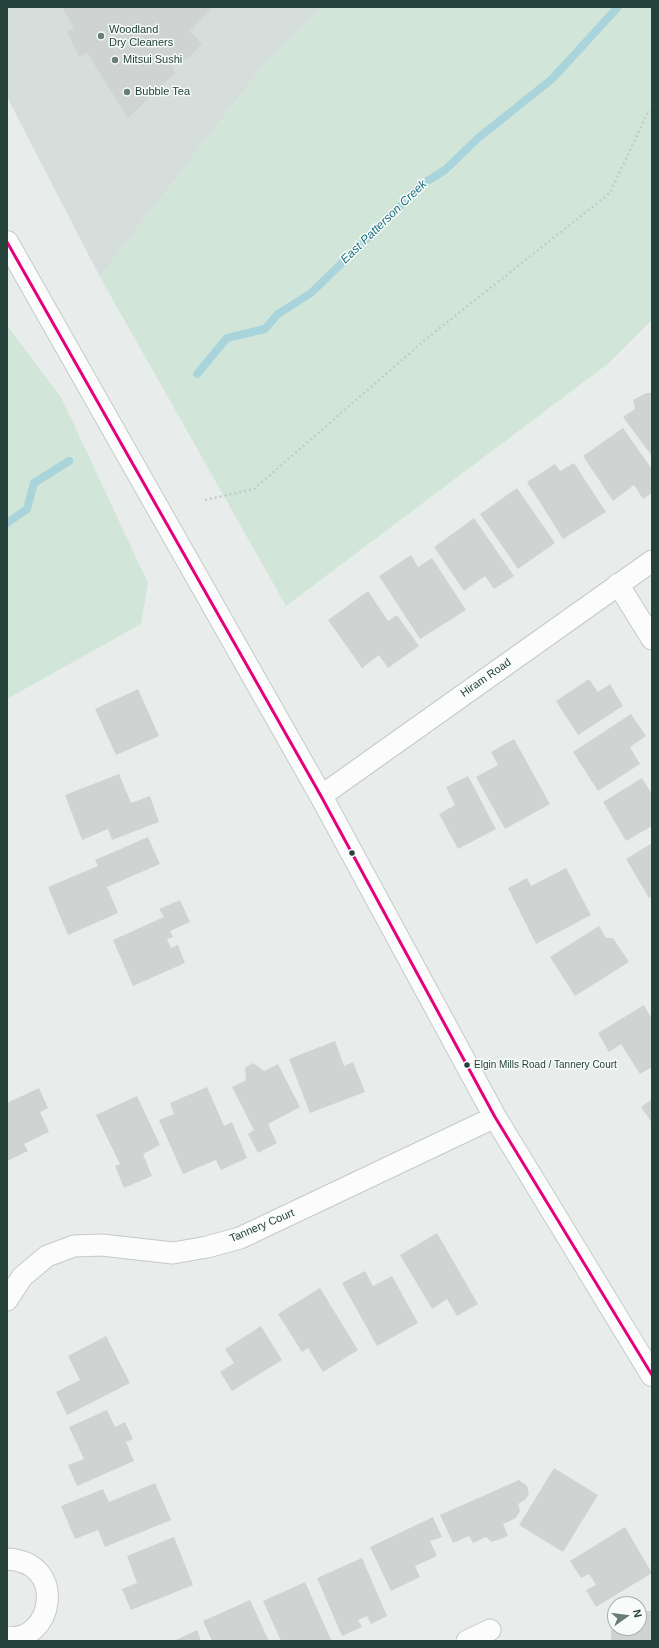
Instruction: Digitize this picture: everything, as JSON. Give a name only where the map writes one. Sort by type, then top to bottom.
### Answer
[{"type":"main road","points":[[7,242],[321,796],[495,1117],[652,1375]]},
{"type":"street","name":"Hiram Road","points":[[321,796],[652,561]]},
{"type":"street","points":[[618,584],[652,639]]},
{"type":"street","name":"Tannery Court","points":[[7,1300],[22,1277],[47,1256],[74,1246],[102,1245],[173,1253],[207,1247],[240,1238],[495,1117]]},
{"type":"street","points":[[7,1559],[17,1559],[29,1564],[38,1572],[45,1582],[48,1595],[47,1607],[42,1619],[34,1628],[19,1638]]},
{"type":"street","points":[[467,1641],[490,1630]]},
{"type":"path","points":[[205,500],[254,488],[426,339],[610,192],[647,114],[652,110]]},
{"type":"shaded area","points":[[7,7],[324,7],[268,60],[100,277],[7,97]]},
{"type":"green space","points":[[324,7],[652,7],[652,320],[609,363],[286,606],[100,277],[268,60]]},
{"type":"green space","points":[[7,325],[62,399],[148,583],[141,624],[7,699]]},
{"type":"building","points":[[62,7],[213,7],[190,31],[202,44],[187,59],[171,64],[175,73],[128,118],[87,53],[79,57],[67,31],[74,28]]},
{"type":"building","points":[[646,393],[652,393],[652,456],[623,417],[635,409],[633,400]]},
{"type":"building","points":[[623,428],[652,469],[652,493],[643,499],[634,485],[613,501],[583,456]]},
{"type":"building","points":[[574,463],[606,512],[563,539],[527,482],[555,464],[560,471]]},
{"type":"building","points":[[517,488],[555,543],[518,569],[480,514]]},
{"type":"building","points":[[474,518],[514,576],[494,589],[485,576],[464,591],[434,547]]},
{"type":"building","points":[[411,555],[418,567],[432,558],[466,610],[420,639],[379,576]]},
{"type":"building","points":[[368,591],[388,621],[397,615],[419,646],[388,668],[379,655],[362,668],[328,620]]},
{"type":"building","points":[[589,679],[598,692],[610,684],[623,706],[578,735],[556,701]]},
{"type":"building","points":[[138,689],[159,736],[116,755],[95,709]]},
{"type":"building","points":[[631,714],[646,736],[630,747],[640,764],[598,791],[573,752]]},
{"type":"building","points":[[514,739],[550,804],[505,829],[476,777],[498,765],[491,752]]},
{"type":"building","points":[[119,774],[131,803],[150,796],[159,822],[112,840],[108,829],[82,840],[65,795]]},
{"type":"building","points":[[468,776],[496,829],[458,849],[439,814],[455,805],[446,787]]},
{"type":"building","points":[[642,778],[652,794],[652,826],[626,841],[603,802]]},
{"type":"building","points":[[148,837],[160,864],[107,887],[118,913],[68,935],[48,887],[98,866],[95,860]]},
{"type":"building","points":[[652,843],[652,896],[649,898],[626,859]]},
{"type":"building","points":[[566,868],[591,915],[536,944],[508,888],[527,878],[531,886]]},
{"type":"building","points":[[180,900],[190,922],[170,931],[173,937],[167,939],[171,948],[178,945],[185,963],[133,986],[113,940],[164,917],[159,909]]},
{"type":"building","points":[[599,926],[606,938],[613,938],[629,962],[575,996],[550,957]]},
{"type":"building","points":[[644,1005],[652,1019],[652,1067],[640,1074],[621,1044],[609,1052],[598,1033]]},
{"type":"building","points":[[335,1041],[344,1066],[353,1062],[365,1092],[310,1113],[289,1059]]},
{"type":"building","points":[[253,1063],[264,1071],[278,1064],[300,1107],[268,1124],[277,1143],[258,1153],[248,1134],[254,1130],[232,1087],[246,1080],[245,1068]]},
{"type":"building","points":[[207,1087],[224,1126],[232,1122],[247,1158],[221,1170],[216,1160],[183,1174],[159,1120],[174,1114],[170,1103]]},
{"type":"building","points":[[39,1088],[48,1108],[40,1112],[49,1132],[24,1144],[28,1151],[7,1161],[7,1103]]},
{"type":"building","points":[[137,1096],[160,1145],[143,1154],[152,1176],[124,1188],[115,1166],[120,1164],[96,1115]]},
{"type":"building","points":[[652,1099],[652,1123],[641,1107]]},
{"type":"building","points":[[437,1233],[478,1304],[457,1316],[447,1299],[432,1309],[400,1255]]},
{"type":"building","points":[[365,1271],[373,1286],[392,1276],[418,1323],[377,1346],[342,1283]]},
{"type":"building","points":[[320,1288],[358,1350],[323,1372],[308,1348],[302,1352],[278,1314]]},
{"type":"building","points":[[261,1326],[282,1360],[232,1391],[220,1372],[234,1363],[225,1349]]},
{"type":"building","points":[[106,1336],[130,1383],[67,1415],[56,1392],[80,1380],[68,1356]]},
{"type":"building","points":[[107,1410],[115,1427],[125,1422],[133,1439],[126,1442],[134,1461],[77,1486],[68,1465],[84,1459],[69,1427]]},
{"type":"building","points":[[554,1468],[598,1495],[563,1552],[519,1525]]},
{"type":"building","points":[[519,1480],[527,1486],[529,1494],[525,1500],[518,1504],[520,1511],[516,1518],[503,1524],[508,1536],[492,1542],[486,1537],[473,1543],[469,1536],[453,1543],[440,1515]]},
{"type":"building","points":[[155,1483],[171,1520],[105,1547],[98,1530],[75,1539],[61,1506],[103,1489],[109,1502]]},
{"type":"building","points":[[433,1517],[442,1537],[430,1541],[437,1556],[415,1566],[420,1577],[391,1591],[370,1547]]},
{"type":"building","points":[[625,1527],[652,1573],[614,1596],[607,1596],[607,1600],[596,1607],[586,1590],[596,1585],[589,1574],[581,1578],[570,1561]]},
{"type":"building","points":[[174,1537],[193,1585],[131,1610],[122,1589],[137,1583],[127,1556]]},
{"type":"building","points":[[362,1558],[387,1616],[371,1624],[367,1616],[358,1620],[362,1627],[342,1636],[317,1578]]},
{"type":"building","points":[[305,1582],[332,1641],[281,1641],[263,1601]]},
{"type":"building","points":[[250,1600],[269,1641],[212,1641],[203,1621]]},
{"type":"building","points":[[647,1611],[652,1611],[652,1641],[611,1641],[611,1636],[647,1636]]},
{"type":"building","points":[[197,1630],[201,1641],[173,1641],[178,1639]]},
{"type":"waterway","name":"East Patterson Creek","points":[[197,374],[227,338],[265,329],[278,314],[311,293],[424,183],[445,170],[477,139],[552,79],[618,7]]},
{"type":"waterway","name":"East Patterson Creek","points":[[7,523],[27,509],[34,483],[69,461]]},
{"type":"transit line","points":[[7,242],[321,796],[495,1117],[652,1375]]},
{"type":"place","name":"Woodland Dry Cleaners","points":[[101,36]]},
{"type":"place","name":"Mitsui Sushi","points":[[115,60]]},
{"type":"place","name":"Bubble Tea","points":[[127,92]]},
{"type":"place","name":"Elgin Mills Road / Tannery Court","points":[[467,1065]]}]
